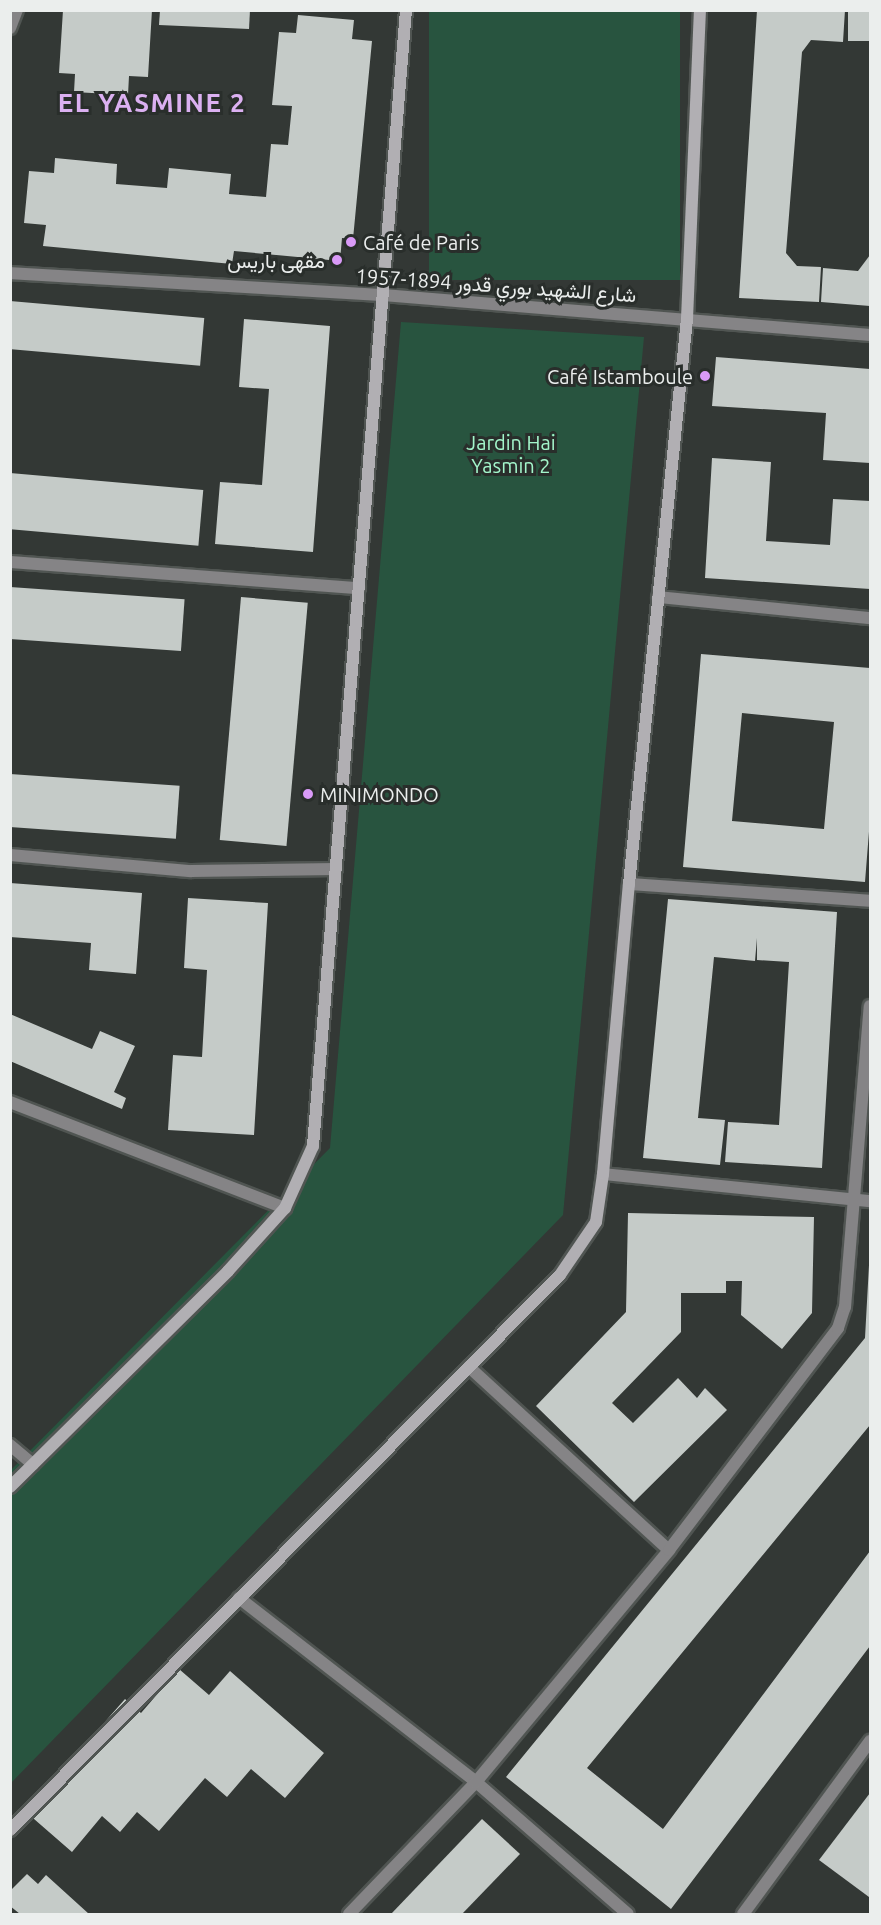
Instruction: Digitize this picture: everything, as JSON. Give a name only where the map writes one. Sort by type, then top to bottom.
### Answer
[{"type":"street","points":[[10,28],[17,10]]},
{"type":"street","points":[[10,1487],[228,1271],[285,1208],[313,1146],[406,10]]},
{"type":"street","points":[[10,1830],[560,1275],[596,1222],[603,1174],[629,884],[687,319],[700,10]]},
{"type":"street","name":"شارع الشهيد بوري قدور 1894-1957","points":[[10,273],[383,295],[687,319],[744,327],[870,335]]},
{"type":"street","points":[[10,562],[359,588]]},
{"type":"street","points":[[658,597],[870,618]]},
{"type":"street","points":[[10,855],[191,871],[336,869]]},
{"type":"street","points":[[629,884],[870,901]]},
{"type":"street","points":[[349,1914],[476,1782],[669,1550],[838,1328],[844,1307],[855,1200],[870,1006]]},
{"type":"street","points":[[10,1102],[285,1208]]},
{"type":"street","points":[[603,1174],[870,1201]]},
{"type":"street","points":[[469,1367],[669,1550]]},
{"type":"street","points":[[10,1445],[33,1464]]},
{"type":"street","points":[[240,1599],[476,1782],[628,1914]]},
{"type":"street","points":[[743,1914],[870,1741]]},
{"type":"green space","points":[[429,11],[680,11],[680,280],[429,280]]},
{"type":"green space","name":"Jardin Hai Yasmin 2","points":[[401,322],[644,337],[563,1215],[11,1783],[11,1470],[330,1148]]},
{"type":"building","points":[[63,10],[152,10],[148,77],[129,76],[128,95],[74,92],[75,74],[59,73]]},
{"type":"building","points":[[160,10],[250,10],[249,29],[159,25]]},
{"type":"building","points":[[757,10],[845,10],[843,42],[811,40],[802,52],[786,253],[797,266],[821,267],[819,302],[739,298]]},
{"type":"building","points":[[848,10],[870,10],[870,41],[848,41]]},
{"type":"building","points":[[298,15],[354,20],[352,39],[372,41],[353,239],[342,238],[340,261],[234,251],[232,264],[43,246],[46,225],[24,223],[29,171],[54,173],[55,158],[117,164],[116,184],[167,188],[169,168],[231,174],[229,194],[266,197],[271,144],[288,145],[292,106],[272,105],[279,32],[296,33]]},
{"type":"building","points":[[870,255],[870,306],[821,302],[823,268],[858,271]]},
{"type":"building","points":[[10,301],[204,318],[200,366],[10,349]]},
{"type":"building","points":[[244,319],[330,326],[313,552],[215,544],[220,482],[262,485],[269,389],[239,387]]},
{"type":"building","points":[[716,357],[870,369],[870,463],[823,460],[826,413],[712,406]]},
{"type":"building","points":[[712,458],[771,462],[766,541],[830,545],[833,499],[870,501],[870,589],[705,578]]},
{"type":"building","points":[[10,473],[203,490],[198,546],[10,529]]},
{"type":"building","points":[[10,587],[185,599],[181,651],[10,639]]},
{"type":"building","points":[[241,597],[308,603],[286,846],[220,840]]},
{"type":"building","points":[[701,654],[870,668],[870,819],[865,882],[683,867]],"holes":[[[742,713],[834,722],[824,829],[732,821]]]},
{"type":"building","points":[[10,774],[180,786],[176,839],[10,827]]},
{"type":"building","points":[[10,883],[142,893],[136,974],[89,970],[91,943],[10,937]]},
{"type":"building","points":[[188,898],[268,903],[254,1135],[168,1130],[173,1055],[202,1057],[207,970],[184,968]]},
{"type":"building","points":[[668,899],[837,912],[822,1168],[725,1162],[728,1122],[779,1125],[789,962],[757,960],[757,938],[755,961],[714,957],[698,1118],[725,1120],[720,1165],[643,1158]]},
{"type":"building","points":[[10,1014],[92,1049],[100,1031],[135,1046],[114,1092],[126,1098],[122,1109],[10,1061]]},
{"type":"building","points":[[628,1213],[814,1217],[812,1313],[782,1349],[741,1315],[742,1281],[726,1281],[726,1293],[681,1293],[681,1332],[612,1403],[633,1423],[678,1378],[697,1398],[705,1388],[727,1410],[634,1502],[536,1406],[626,1312]]},
{"type":"building","points":[[869,1265],[870,1425],[587,1768],[663,1829],[870,1551],[870,1646],[671,1909],[506,1777],[865,1338]]},
{"type":"building","points":[[179,1669],[209,1695],[230,1671],[324,1753],[285,1798],[251,1769],[227,1797],[205,1778],[159,1831],[137,1812],[120,1832],[102,1816],[72,1852],[26,1812],[125,1699],[141,1713]]},
{"type":"building","points":[[870,1793],[870,1895],[869,1897],[819,1860]]},
{"type":"building","points":[[482,1819],[520,1854],[462,1914],[391,1914]]},
{"type":"building","points":[[27,1874],[38,1884],[46,1875],[89,1914],[20,1914],[10,1906],[10,1891]]},
{"type":"place","name":"Café de Paris","points":[[351,242]]},
{"type":"place","name":"مقهى باريس","points":[[337,260]]},
{"type":"place","name":"Café Istamboule","points":[[705,376]]},
{"type":"place","name":"MINIMONDO","points":[[308,794]]},
{"type":"district","name":"EL YASMINE 2","points":[[152,103]]}]
